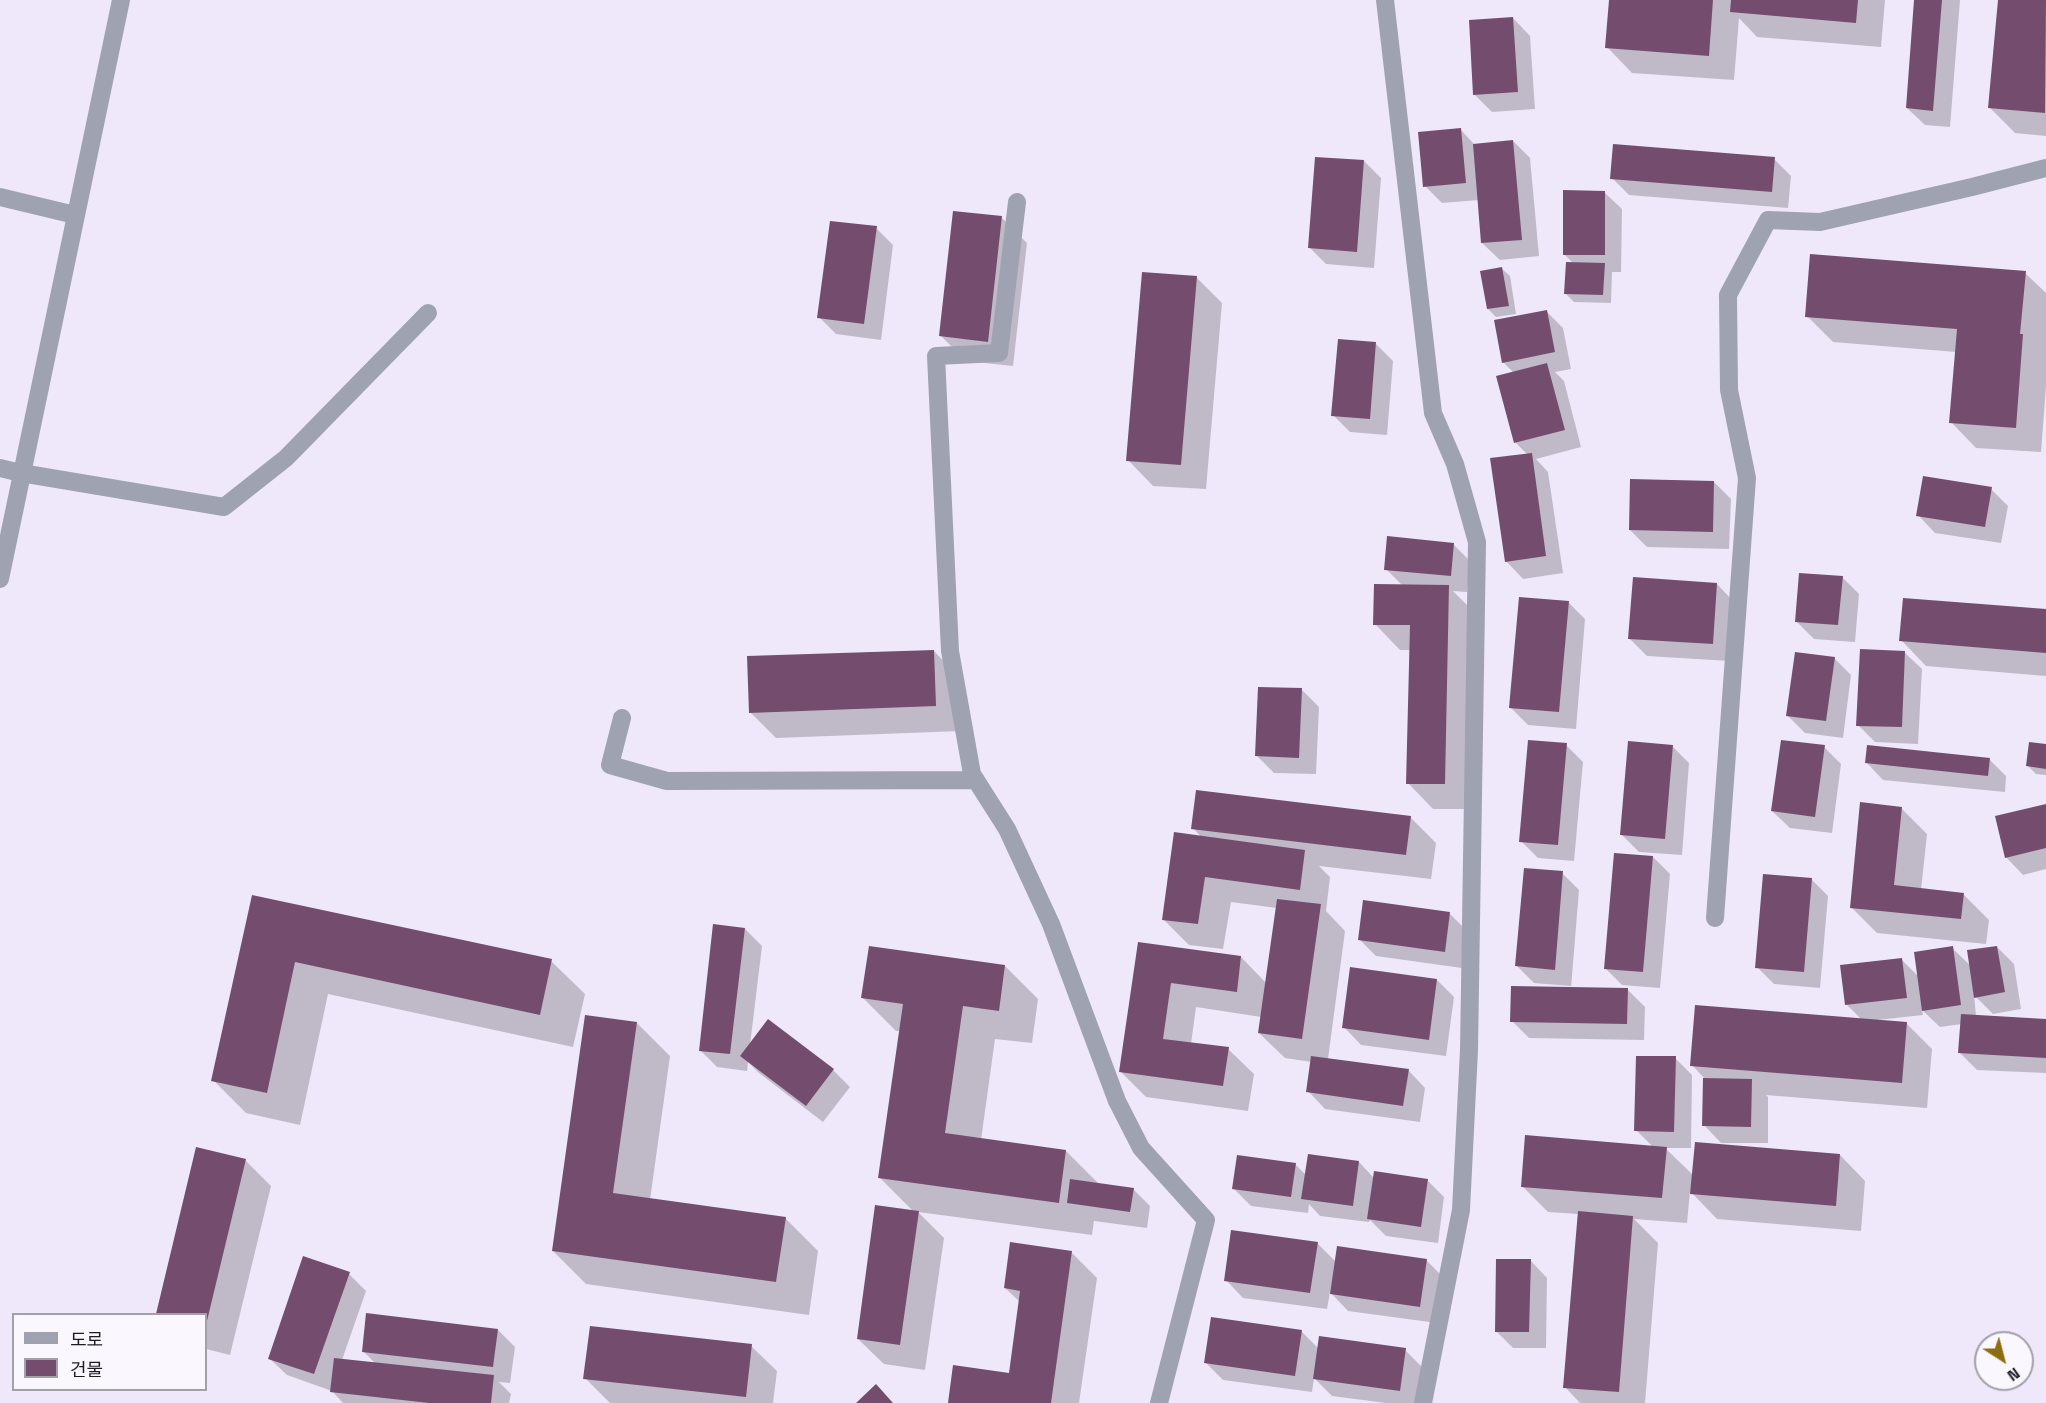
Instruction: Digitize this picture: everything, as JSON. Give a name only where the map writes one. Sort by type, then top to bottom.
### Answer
[{"type":"street","points":[[0,579],[121,0]]},
{"type":"street","points":[[1385,0],[1433,413],[1455,464],[1478,542],[1469,1038],[1461,1210],[1423,1403]]},
{"type":"street","points":[[1715,918],[1747,478],[1729,390],[1728,295],[1768,220],[1820,222],[2046,168]]},
{"type":"street","points":[[0,197],[75,215]]},
{"type":"street","points":[[1017,202],[999,353],[936,356],[950,651],[972,774],[1007,828],[1051,924],[1117,1101],[1141,1148],[1206,1220],[1159,1403]]},
{"type":"street","points":[[0,468],[224,507],[286,458],[428,313]]},
{"type":"street","points":[[621,718],[610,765],[667,781],[975,780]]},
{"type":"building","points":[[1609,0],[1713,0],[1709,56],[1605,48]]},
{"type":"building","points":[[1731,0],[1858,0],[1856,23],[1730,12]]},
{"type":"building","points":[[1914,0],[1942,0],[1933,111],[1906,108]]},
{"type":"building","points":[[1998,0],[2046,0],[2045,113],[1988,108]]},
{"type":"building","points":[[1513,17],[1518,92],[1473,95],[1469,20]]},
{"type":"building","points":[[1461,128],[1466,183],[1423,187],[1418,132]]},
{"type":"building","points":[[1513,140],[1522,240],[1481,243],[1473,144]]},
{"type":"building","points":[[1613,144],[1775,157],[1772,192],[1610,179]]},
{"type":"building","points":[[1315,157],[1364,160],[1357,252],[1308,248]]},
{"type":"building","points":[[1563,190],[1605,191],[1605,255],[1563,255]]},
{"type":"building","points":[[953,211],[1002,216],[988,342],[939,336]]},
{"type":"building","points":[[830,221],[877,226],[864,324],[817,318]]},
{"type":"building","points":[[1810,254],[2026,271],[2020,334],[2023,334],[2016,428],[1949,423],[1957,329],[1805,317]]},
{"type":"building","points":[[1566,262],[1605,263],[1603,295],[1564,294]]},
{"type":"building","points":[[1502,267],[1509,306],[1487,309],[1480,271]]},
{"type":"building","points":[[1142,272],[1197,276],[1181,465],[1126,461]]},
{"type":"building","points":[[1547,310],[1555,352],[1502,363],[1494,320]]},
{"type":"building","points":[[1338,339],[1376,342],[1370,419],[1331,416]]},
{"type":"building","points":[[1547,363],[1565,430],[1514,443],[1496,376]]},
{"type":"building","points":[[1532,453],[1546,556],[1505,562],[1490,458]]},
{"type":"building","points":[[1923,476],[1992,487],[1985,527],[1916,516]]},
{"type":"building","points":[[1630,479],[1714,481],[1713,532],[1629,530]]},
{"type":"building","points":[[1387,536],[1454,543],[1451,576],[1384,570]]},
{"type":"building","points":[[1799,573],[1843,576],[1838,625],[1795,622]]},
{"type":"building","points":[[1633,577],[1717,583],[1713,644],[1628,639]]},
{"type":"building","points":[[1374,584],[1449,585],[1445,784],[1406,784],[1410,625],[1373,625]]},
{"type":"building","points":[[1519,597],[1569,601],[1559,712],[1509,708]]},
{"type":"building","points":[[1903,598],[2046,609],[2046,653],[1899,641]]},
{"type":"building","points":[[1860,649],[1905,651],[1902,727],[1856,726]]},
{"type":"building","points":[[934,650],[936,706],[749,713],[747,656]]},
{"type":"building","points":[[1795,652],[1835,657],[1826,721],[1786,716]]},
{"type":"building","points":[[1258,687],[1302,688],[1299,758],[1255,756]]},
{"type":"building","points":[[1528,740],[1567,743],[1558,845],[1519,842]]},
{"type":"building","points":[[1781,740],[1825,745],[1815,817],[1771,811]]},
{"type":"building","points":[[1628,741],[1673,745],[1665,839],[1620,835]]},
{"type":"building","points":[[2029,742],[2046,744],[2046,769],[2026,766]]},
{"type":"building","points":[[1867,745],[1990,758],[1988,776],[1865,763]]},
{"type":"building","points":[[1196,790],[1411,816],[1406,855],[1191,829]]},
{"type":"building","points":[[1860,802],[1902,807],[1894,885],[1964,893],[1961,919],[1850,908]]},
{"type":"building","points":[[2046,804],[2046,848],[2005,858],[1995,816]]},
{"type":"building","points":[[1174,832],[1305,850],[1300,890],[1205,877],[1198,924],[1162,920]]},
{"type":"building","points":[[1614,853],[1653,856],[1643,972],[1604,969]]},
{"type":"building","points":[[1524,868],[1563,871],[1555,970],[1515,966]]},
{"type":"building","points":[[1763,874],[1812,878],[1804,972],[1755,968]]},
{"type":"building","points":[[252,895],[552,959],[540,1015],[295,962],[267,1093],[211,1081]]},
{"type":"building","points":[[1277,899],[1321,904],[1302,1039],[1258,1033]]},
{"type":"building","points":[[1363,900],[1450,912],[1445,952],[1358,940]]},
{"type":"building","points":[[713,924],[745,928],[730,1054],[699,1051]]},
{"type":"building","points":[[1138,942],[1241,956],[1237,992],[1171,983],[1163,1039],[1229,1047],[1223,1086],[1119,1072]]},
{"type":"building","points":[[869,946],[1005,965],[999,1011],[963,1006],[945,1133],[1066,1150],[1059,1203],[878,1178],[903,1004],[861,998]]},
{"type":"building","points":[[1953,946],[1961,1005],[1922,1011],[1914,952]]},
{"type":"building","points":[[1997,946],[2005,992],[1974,998],[1967,950]]},
{"type":"building","points":[[1902,958],[1907,998],[1845,1005],[1840,965]]},
{"type":"building","points":[[1350,967],[1437,979],[1429,1040],[1342,1028]]},
{"type":"building","points":[[1511,986],[1628,988],[1627,1024],[1510,1022]]},
{"type":"building","points":[[1695,1005],[1907,1022],[1902,1083],[1690,1066]]},
{"type":"building","points":[[1961,1014],[2046,1019],[2046,1058],[1958,1053]]},
{"type":"building","points":[[585,1015],[637,1022],[613,1193],[786,1217],[776,1282],[552,1251]]},
{"type":"building","points":[[768,1019],[834,1069],[806,1106],[740,1056]]},
{"type":"building","points":[[1311,1056],[1409,1069],[1403,1106],[1306,1092]]},
{"type":"building","points":[[1636,1056],[1676,1056],[1674,1132],[1634,1131]]},
{"type":"building","points":[[1703,1078],[1752,1079],[1751,1127],[1702,1126]]},
{"type":"building","points":[[1525,1135],[1667,1147],[1662,1198],[1521,1187]]},
{"type":"building","points":[[1695,1142],[1840,1154],[1836,1206],[1690,1194]]},
{"type":"building","points":[[196,1147],[246,1159],[207,1321],[207,1313],[156,1313]]},
{"type":"building","points":[[1308,1154],[1359,1161],[1353,1206],[1301,1199]]},
{"type":"building","points":[[1237,1155],[1296,1163],[1291,1197],[1232,1189]]},
{"type":"building","points":[[1374,1171],[1428,1179],[1421,1227],[1367,1219]]},
{"type":"building","points":[[1070,1179],[1134,1188],[1130,1212],[1067,1203]]},
{"type":"building","points":[[875,1205],[919,1211],[900,1345],[857,1339]]},
{"type":"building","points":[[1578,1211],[1633,1216],[1619,1392],[1563,1388]]},
{"type":"building","points":[[1231,1230],[1318,1242],[1310,1293],[1224,1281]]},
{"type":"building","points":[[1010,1242],[1072,1251],[1051,1403],[948,1403],[953,1365],[1009,1373],[1020,1291],[1004,1288]]},
{"type":"building","points":[[1337,1246],[1427,1259],[1420,1307],[1330,1294]]},
{"type":"building","points":[[303,1256],[350,1272],[314,1374],[268,1359]]},
{"type":"building","points":[[1496,1259],[1531,1259],[1529,1332],[1495,1332]]},
{"type":"building","points":[[366,1313],[498,1329],[493,1367],[362,1352]]},
{"type":"building","points":[[1211,1317],[1302,1330],[1295,1376],[1204,1363]]},
{"type":"building","points":[[590,1326],[752,1344],[746,1397],[583,1379]]},
{"type":"building","points":[[1319,1336],[1406,1348],[1400,1391],[1313,1379]]},
{"type":"building","points":[[334,1358],[494,1375],[491,1403],[429,1403],[330,1392]]},
{"type":"building","points":[[876,1384],[893,1403],[856,1403]]}]
